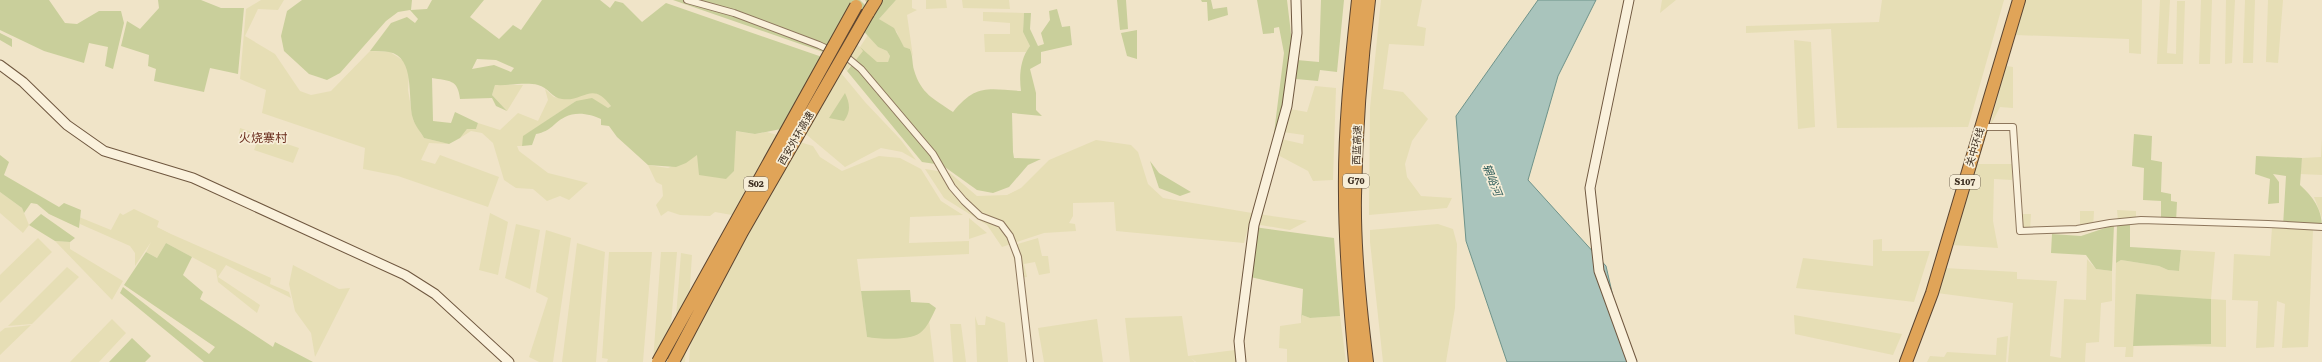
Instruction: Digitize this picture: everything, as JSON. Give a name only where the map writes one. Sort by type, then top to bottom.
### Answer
[{"type":"highway","name":"西安外环高速","points":[[673,362],[742,232],[876,0]]},
{"type":"highway","name":"西蓝高速","points":[[1355,362],[1350,304],[1345,195],[1349,81],[1358,0]]},
{"type":"highway","name":"西蓝高速","points":[[1367,362],[1360,304],[1355,198],[1359,86],[1369,0]]},
{"type":"highway","name":"关中环线","points":[[1900,362],[1925,290],[2012,0]]},
{"type":"highway","name":"关中环线","points":[[1906,362],[1932,293],[2019,0]]},
{"type":"highway","name":"西安外环高速","points":[[658,362],[858,3]]},
{"type":"street","points":[[688,0],[734,13],[819,45],[849,59],[861,69],[933,154],[952,187],[964,201],[980,216],[1001,224],[1010,236],[1018,257],[1030,362]]},
{"type":"street","points":[[1241,362],[1239,341],[1254,225],[1287,106],[1298,33],[1296,0]]},
{"type":"street","points":[[1629,0],[1590,188],[1599,271],[1632,362]]},
{"type":"street","points":[[0,65],[23,82],[67,125],[104,151],[193,178],[405,275],[435,294],[510,362]]},
{"type":"street","points":[[1981,127],[2013,127],[2020,231],[2076,229],[2110,223],[2140,220],[2322,227]]},
{"type":"shaded area","points":[[261,0],[284,0],[278,10],[258,9],[245,36],[275,54],[300,91],[311,95],[331,91],[370,51],[390,52],[404,61],[409,74],[408,90],[413,120],[424,138],[449,144],[429,143],[421,160],[435,164],[440,155],[499,177],[488,207],[398,176],[363,169],[365,148],[262,113],[266,90],[240,79],[246,9]]},
{"type":"shaded area","points":[[896,0],[912,0],[912,8],[917,10],[907,15],[913,57],[910,49],[904,47],[897,32],[879,19]]},
{"type":"shaded area","points":[[926,0],[946,0],[947,8],[926,9]]},
{"type":"shaded area","points":[[962,0],[1009,0],[1010,9],[963,8]]},
{"type":"shaded area","points":[[1381,0],[1422,0],[1417,26],[1426,28],[1424,46],[1389,44],[1383,89],[1403,92],[1428,119],[1412,141],[1405,164],[1407,177],[1421,196],[1452,198],[1447,208],[1369,215],[1370,108]]},
{"type":"shaded area","points":[[1662,0],[1676,0],[1660,13]]},
{"type":"shaded area","points":[[1882,0],[2004,0],[1968,127],[1837,128],[1831,29],[1746,33],[1746,26],[1879,22]]},
{"type":"shaded area","points":[[2026,0],[2142,0],[2141,54],[2129,53],[2129,39],[2015,35]]},
{"type":"shaded area","points":[[2160,0],[2170,0],[2167,53],[2176,54],[2177,1],[2185,1],[2183,64],[2157,64]]},
{"type":"shaded area","points":[[2201,0],[2212,0],[2210,64],[2199,64]]},
{"type":"shaded area","points":[[2226,0],[2235,0],[2232,63],[2225,64]]},
{"type":"shaded area","points":[[2245,0],[2255,0],[2253,63],[2243,63]]},
{"type":"shaded area","points":[[2268,0],[2283,0],[2278,63],[2266,62]]},
{"type":"shaded area","points":[[983,12],[1024,13],[1023,32],[1030,46],[1026,52],[985,52],[984,34],[1010,34],[1010,23],[983,21]]},
{"type":"shaded area","points":[[842,34],[860,47],[868,35],[878,47],[887,51],[890,56],[888,62],[851,63],[847,71],[838,61],[826,53]]},
{"type":"shaded area","points":[[1794,40],[1811,42],[1815,127],[1798,129]]},
{"type":"shaded area","points":[[825,58],[832,62],[865,102],[901,140],[916,160],[902,152],[881,148],[845,167],[795,125],[811,95],[823,83]]},
{"type":"shaded area","points":[[2006,66],[2013,67],[2013,108],[2000,107],[1990,126]]},
{"type":"shaded area","points":[[495,85],[523,85],[507,111],[492,95]]},
{"type":"shaded area","points":[[1315,86],[1336,88],[1333,180],[1313,181],[1308,171],[1276,154],[1281,139],[1303,144],[1304,135],[1283,132],[1290,109],[1307,112]]},
{"type":"shaded area","points":[[545,89],[554,97],[568,99],[587,93],[596,93],[605,97],[611,106],[608,108],[576,101],[524,136],[522,146],[517,146],[519,151],[548,173],[588,183],[569,200],[560,196],[547,201],[533,189],[516,188],[504,180],[493,143],[482,133],[471,131],[460,138],[467,129],[476,129],[478,123],[500,130],[518,113],[538,121],[548,100]]},
{"type":"shaded area","points":[[240,128],[299,148],[293,163],[254,150],[258,140],[239,134]]},
{"type":"shaded area","points":[[735,131],[755,134],[767,132],[813,146],[820,157],[842,171],[879,156],[900,158],[921,169],[941,201],[963,215],[910,217],[909,243],[969,241],[969,254],[857,259],[867,337],[915,335],[924,329],[929,320],[934,362],[689,362],[695,289],[732,215],[715,212],[710,216],[680,215],[668,211],[661,216],[656,205],[663,196],[662,185],[656,182],[648,165],[668,168],[698,154]]},
{"type":"shaded area","points":[[2322,138],[2322,175],[2300,174],[2302,158],[2321,157]]},
{"type":"shaded area","points":[[1096,140],[1131,145],[1138,152],[1148,184],[1163,198],[1252,213],[1244,243],[1116,231],[1114,202],[1073,203],[1073,216],[1069,223],[1075,224],[1076,231],[1044,233],[1002,247],[987,225],[944,198],[925,169],[950,173],[977,196],[1007,195],[1021,188],[1049,160]]},
{"type":"shaded area","points":[[1976,164],[2012,164],[2012,180],[1994,179],[1993,221],[1998,248],[1952,245]]},
{"type":"shaded area","points":[[0,192],[22,208],[29,225],[23,233],[0,213]]},
{"type":"shaded area","points":[[2314,197],[2322,197],[2322,219],[2321,215]]},
{"type":"shaded area","points":[[134,209],[159,221],[157,227],[271,278],[270,284],[289,292],[291,298],[226,265],[218,277],[260,305],[257,313],[218,282],[216,270],[166,243],[157,258],[146,252],[151,242],[135,266],[135,253],[130,246],[80,224],[79,217],[111,230],[120,213],[123,215]]},
{"type":"shaded area","points":[[2117,210],[2136,211],[2136,221],[2118,221]]},
{"type":"shaded area","points":[[2080,211],[2094,211],[2093,228],[2080,231]]},
{"type":"shaded area","points":[[490,213],[508,222],[498,275],[479,270]]},
{"type":"shaded area","points":[[1258,214],[1307,221],[1290,230],[1255,224]]},
{"type":"shaded area","points":[[2018,214],[2031,214],[2030,230],[2020,229]]},
{"type":"shaded area","points":[[969,218],[987,233],[969,239]]},
{"type":"shaded area","points":[[516,224],[540,230],[530,289],[505,278]]},
{"type":"shaded area","points":[[1438,224],[1453,229],[1457,244],[1455,308],[1446,362],[1383,362],[1370,230]]},
{"type":"shaded area","points":[[2272,228],[2313,230],[2308,347],[2282,348],[2285,304],[2277,301],[2274,347],[2256,348],[2258,301],[2232,300],[2234,254],[2270,256]]},
{"type":"shaded area","points":[[546,230],[571,238],[553,362],[539,362],[529,357],[548,298],[536,292]]},
{"type":"shaded area","points":[[38,238],[52,252],[0,303],[0,275]]},
{"type":"shaded area","points":[[1038,238],[1042,256],[1048,256],[1050,273],[1039,275],[1035,262],[1024,264],[1027,277],[1018,278],[1011,246]]},
{"type":"shaded area","points":[[1882,239],[1882,251],[1930,251],[1914,302],[1796,288],[1803,258],[1873,266],[1873,240]]},
{"type":"shaded area","points":[[55,241],[70,242],[70,249],[123,281],[112,300]]},
{"type":"shaded area","points":[[577,243],[605,252],[596,362],[562,362]]},
{"type":"shaded area","points":[[2181,250],[2215,252],[2211,299],[2136,295],[2133,357],[2125,357],[2126,347],[2114,347],[2116,263],[2121,260],[2179,271]]},
{"type":"shaded area","points":[[609,252],[652,252],[643,362],[607,362],[608,359],[602,358]]},
{"type":"shaded area","points":[[661,252],[677,252],[670,337],[675,330],[681,253],[692,255],[685,362],[653,362]]},
{"type":"shaded area","points":[[2087,259],[2096,269],[2112,271],[2112,301],[2101,303],[2099,342],[2086,343],[2085,362],[2008,362],[2013,303],[1937,293],[1944,268],[2017,272],[2017,279],[2057,281],[2050,356],[2061,358],[2064,299],[2086,300]]},
{"type":"shaded area","points":[[293,265],[339,289],[350,288],[315,357],[311,333],[295,311],[289,284]]},
{"type":"shaded area","points":[[67,267],[79,277],[32,324],[8,326]]},
{"type":"shaded area","points":[[2211,299],[2226,300],[2226,347],[2142,345],[2211,344]]},
{"type":"shaded area","points":[[1302,315],[1310,318],[1340,316],[1346,362],[1287,362],[1287,349],[1279,348],[1280,326],[1301,323]]},
{"type":"shaded area","points":[[1794,315],[1902,334],[1893,355],[1795,334]]},
{"type":"shaded area","points":[[975,316],[978,325],[985,325],[986,316],[1005,323],[1008,362],[977,362]]},
{"type":"shaded area","points":[[1182,316],[1188,356],[1235,350],[1237,362],[1196,362],[1191,358],[1195,362],[1130,362],[1125,318]]},
{"type":"shaded area","points":[[112,319],[126,333],[99,362],[70,362]]},
{"type":"shaded area","points":[[1097,319],[1103,362],[1044,362],[1038,328]]},
{"type":"shaded area","points":[[950,324],[961,324],[966,362],[953,362]]},
{"type":"shaded area","points":[[31,325],[0,355],[0,332],[5,328]]},
{"type":"shaded area","points":[[2008,336],[2006,362],[1927,362],[1930,356],[1944,357],[1947,352],[1996,355],[1997,338]]},
{"type":"green space","points":[[0,0],[49,0],[65,23],[77,24],[99,11],[121,11],[124,23],[113,69],[105,66],[108,47],[89,43],[84,63],[44,51],[0,30]]},
{"type":"green space","points":[[158,0],[201,0],[221,8],[244,8],[238,74],[210,68],[204,92],[154,81],[156,69],[148,66],[149,55],[121,46],[127,21],[140,29],[159,8]]},
{"type":"green space","points":[[302,0],[412,0],[411,10],[427,9],[432,0],[484,0],[470,17],[499,39],[513,25],[521,30],[542,0],[600,0],[610,8],[615,1],[623,3],[642,22],[666,3],[825,58],[826,69],[823,83],[781,129],[755,134],[736,131],[734,171],[726,179],[699,175],[697,155],[686,163],[676,167],[648,165],[617,137],[609,126],[601,125],[601,119],[588,115],[569,115],[561,119],[546,131],[536,134],[532,145],[522,146],[523,136],[576,101],[592,98],[608,108],[611,106],[598,94],[593,93],[576,98],[562,99],[555,97],[545,88],[533,84],[495,85],[492,95],[507,111],[496,106],[492,98],[460,99],[459,92],[455,84],[432,78],[433,121],[451,123],[455,112],[478,123],[476,129],[467,129],[460,138],[449,144],[424,138],[413,119],[409,80],[407,70],[403,62],[398,55],[389,52],[370,51],[391,23],[407,17],[415,23],[418,19],[410,10],[398,12],[386,21],[340,73],[327,80],[309,74],[284,51],[281,36],[287,11]],"holes":[[[477,59],[496,60],[514,68],[511,72],[494,65],[472,69]]]},
{"type":"green space","points":[[673,0],[860,0],[871,11],[865,0],[896,0],[879,19],[894,28],[904,47],[910,49],[914,70],[920,85],[929,95],[953,112],[969,97],[983,90],[991,89],[1021,91],[1020,79],[1022,62],[1030,46],[1023,32],[1024,13],[1031,13],[1030,29],[1038,46],[1044,44],[1041,33],[1050,20],[1049,11],[1057,9],[1062,27],[1070,26],[1072,45],[1041,52],[1041,63],[1030,69],[1036,93],[1036,110],[1042,116],[1012,113],[1014,158],[1041,159],[1028,165],[1009,187],[993,193],[977,190],[942,165],[922,162],[847,71],[863,51],[860,47],[877,62],[888,62],[890,56],[887,51],[878,47],[848,14],[826,53]]},
{"type":"green space","points":[[1117,0],[1126,0],[1128,29],[1120,30]]},
{"type":"green space","points":[[1201,0],[1211,0],[1213,9],[1227,7],[1228,15],[1208,21],[1207,2],[1202,2]]},
{"type":"green space","points":[[1257,0],[1287,0],[1292,42],[1287,95],[1273,141],[1284,53],[1279,27],[1274,28],[1274,33],[1263,34]]},
{"type":"green space","points":[[1321,0],[1344,0],[1337,72],[1320,70],[1318,81],[1296,79],[1297,60],[1319,62]]},
{"type":"green space","points":[[1137,30],[1137,59],[1127,56],[1121,33]]},
{"type":"green space","points":[[0,33],[12,39],[12,47],[0,40]]},
{"type":"green space","points":[[845,93],[849,107],[848,114],[844,121],[829,118]]},
{"type":"green space","points":[[2134,134],[2152,136],[2151,160],[2162,162],[2161,192],[2171,194],[2171,201],[2177,202],[2176,222],[2161,221],[2161,201],[2143,200],[2144,168],[2132,166]]},
{"type":"green space","points":[[0,155],[9,162],[4,175],[59,207],[64,203],[81,210],[79,228],[49,214],[37,204],[31,203],[24,213],[22,208],[0,192]]},
{"type":"green space","points":[[2256,156],[2302,158],[2300,185],[2316,204],[2322,221],[2322,227],[2283,226],[2286,176],[2273,174],[2279,182],[2279,203],[2268,204],[2270,179],[2255,174]]},
{"type":"green space","points":[[1150,161],[1159,173],[1191,192],[1180,196],[1159,188]]},
{"type":"green space","points":[[41,214],[75,238],[70,242],[55,241],[29,225]]},
{"type":"green space","points":[[2130,224],[2130,247],[2181,250],[2179,271],[2121,260],[2116,263],[2117,225]]},
{"type":"green space","points":[[2114,225],[2112,271],[2096,269],[2086,255],[2051,253],[2052,234],[2081,236]]},
{"type":"green space","points":[[1254,227],[1334,238],[1340,316],[1310,318],[1302,315],[1301,323],[1303,289],[1242,275]]},
{"type":"green space","points":[[166,243],[192,257],[183,275],[203,292],[200,299],[273,347],[275,342],[313,362],[204,362],[120,293],[123,287],[209,354],[215,347],[124,285],[146,252],[157,258]]},
{"type":"green space","points":[[910,290],[911,302],[929,303],[936,308],[923,331],[915,336],[902,338],[887,339],[867,337],[861,291]]},
{"type":"green space","points":[[2136,294],[2211,299],[2211,344],[2133,346]]},
{"type":"green space","points":[[132,338],[151,356],[145,362],[109,362]]},
{"type":"water","name":"辋峪河","points":[[1538,0],[1596,0],[1558,76],[1528,180],[1606,266],[1628,362],[1507,362],[1466,241],[1456,116]]},
{"type":"district","name":"火烧寨村","points":[[263,138]]}]
